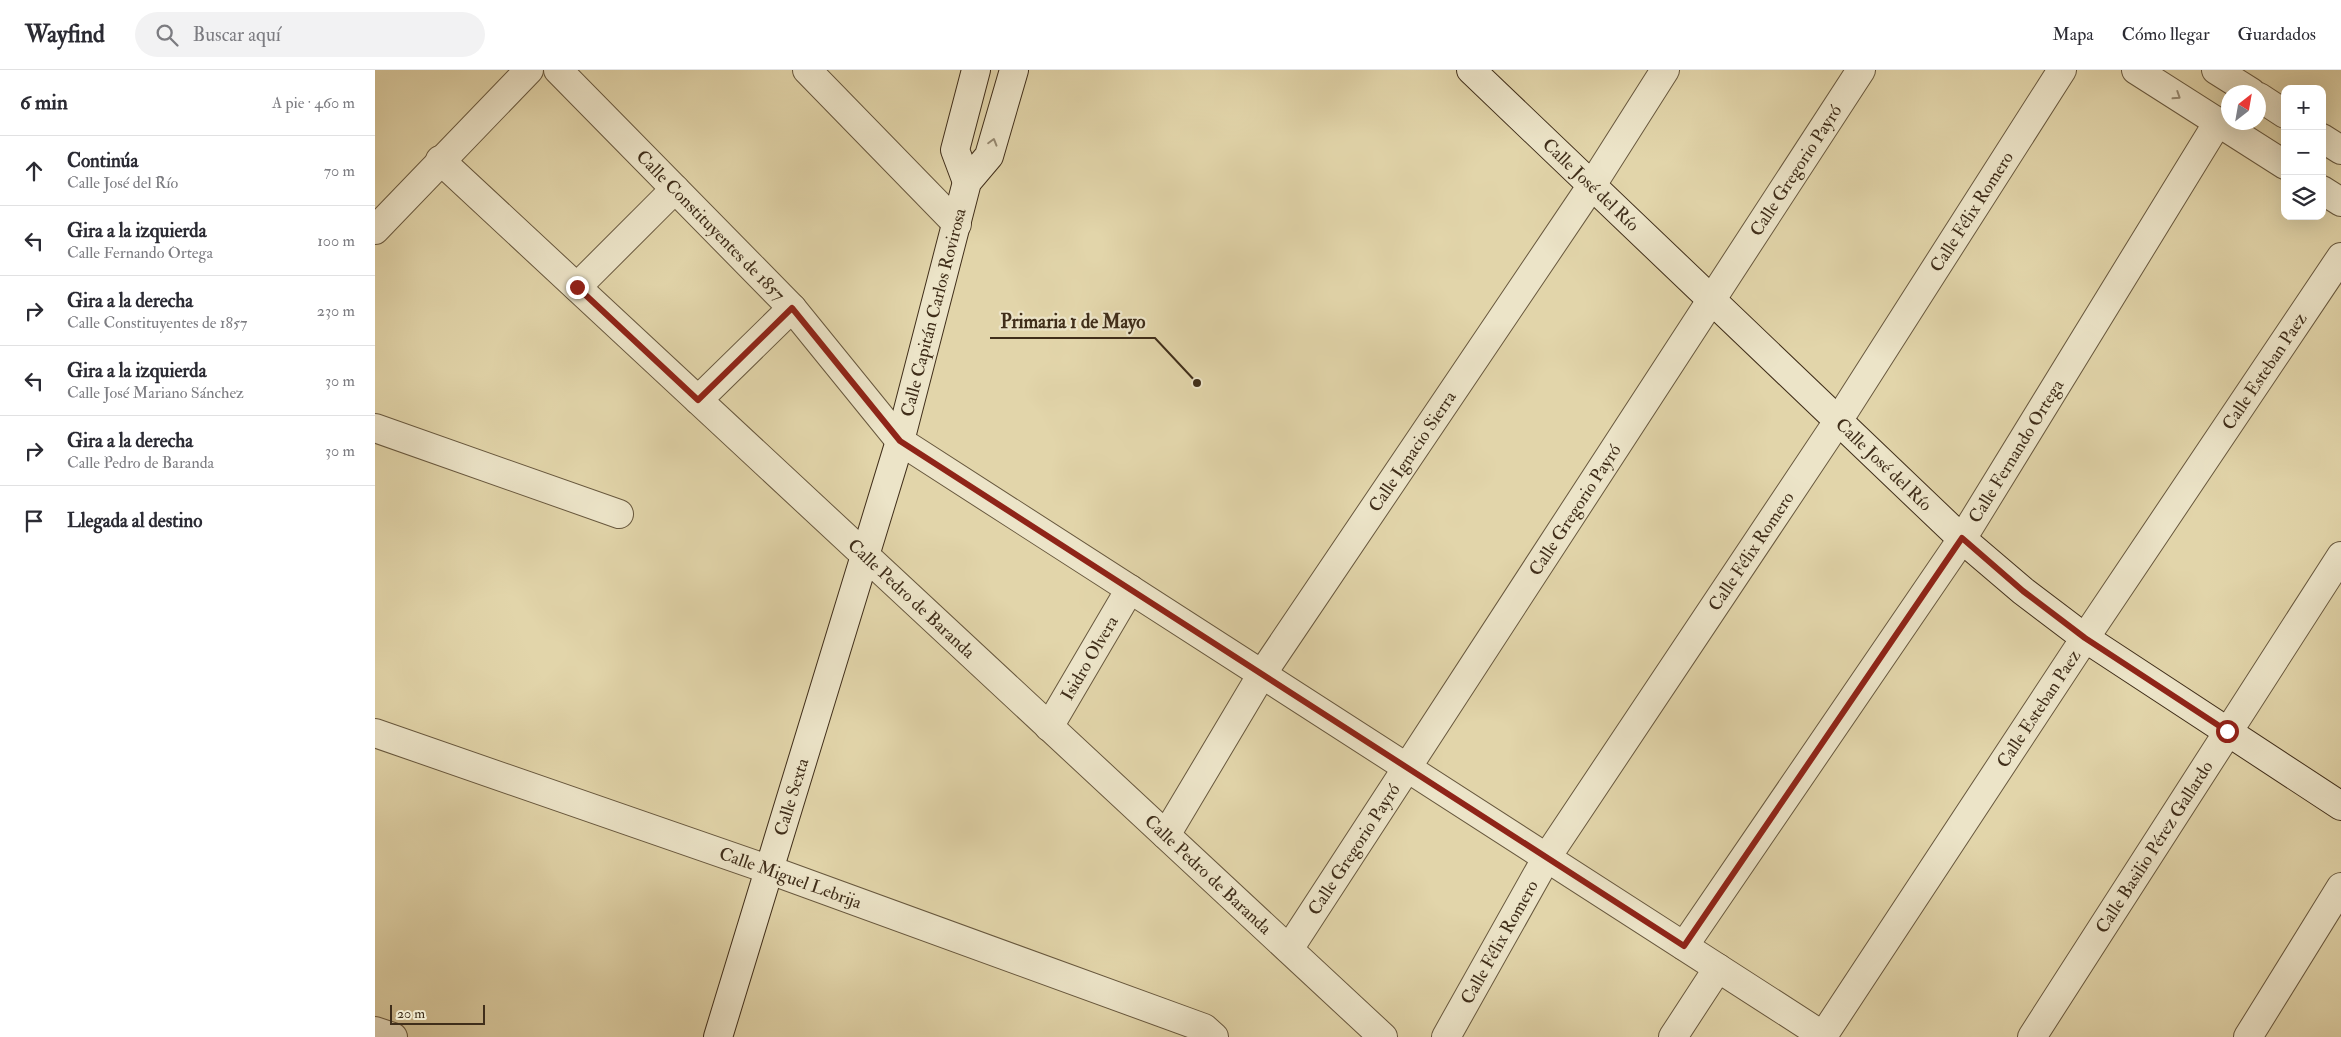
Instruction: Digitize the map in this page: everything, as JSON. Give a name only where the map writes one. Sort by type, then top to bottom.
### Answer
[{"type":"street","points":[[375,230],[440,160],[529,70]]},
{"type":"street","name":"Calle Constituyentes de 1857","points":[[558,70],[792,308],[900,441],[1824,1036]]},
{"type":"street","points":[[807,70],[957,224]]},
{"type":"street","points":[[967,182],[955,150],[976,70]]},
{"type":"street","name":"Calle Capitán Carlos Rovirosa","points":[[864,556],[900,441],[967,182],[989,156],[1013,70]]},
{"type":"street","name":"Calle José del Río","points":[[1471,70],[1838,421],[1962,538],[2023,591],[2085,638],[2341,806]]},
{"type":"street","name":"Calle Ignacio Sierra","points":[[1166,835],[1262,674],[1592,185],[1665,70]]},
{"type":"street","name":"Calle Gregorio Payró","points":[[1289,949],[1710,299],[1861,70]]},
{"type":"street","name":"Calle Félix Romero","points":[[1446,1037],[1547,857],[1838,421],[2062,70]]},
{"type":"street","points":[[2136,70],[2281,163]]},
{"type":"street","points":[[2216,70],[2240,85]]},
{"type":"street","points":[[2266,102],[2281,111]]},
{"type":"street","name":"Calle Fernando Ortega","points":[[1684,946],[1962,538],[2218,122]]},
{"type":"street","points":[[2326,141],[2341,150]]},
{"type":"street","name":"Calle Pedro de Baranda","points":[[440,160],[1383,1037]]},
{"type":"street","points":[[577,287],[675,189]]},
{"type":"street","points":[[2326,193],[2341,202]]},
{"type":"street","name":"Calle Esteban Paez","points":[[1824,1036],[2085,638],[2341,257]]},
{"type":"street","points":[[698,400],[792,308]]},
{"type":"street","points":[[375,428],[619,514]]},
{"type":"street","name":"Calle Sexta","points":[[718,1037],[864,556]]},
{"type":"street","name":"Calle Basilio Pérez Gallardo","points":[[2032,1037],[2341,556]]},
{"type":"street","name":"Isidro Olvera","points":[[1049,726],[1130,589]]},
{"type":"street","name":"Calle Miguel Lebrija","points":[[375,733],[770,870],[1209,1032]]},
{"type":"street","points":[[2248,1037],[2341,887]]},
{"type":"street","points":[[1673,1037],[1718,968]]},
{"type":"street","points":[[375,1031],[393,1037]]},
{"type":"place","name":"Primaria 1 de Mayo","points":[[1197,383]]},
{"type":"route","points":[[577,287],[698,400],[792,308],[900,441],[1684,946],[1962,538],[2023,591],[2085,638],[2227,731]]}]
